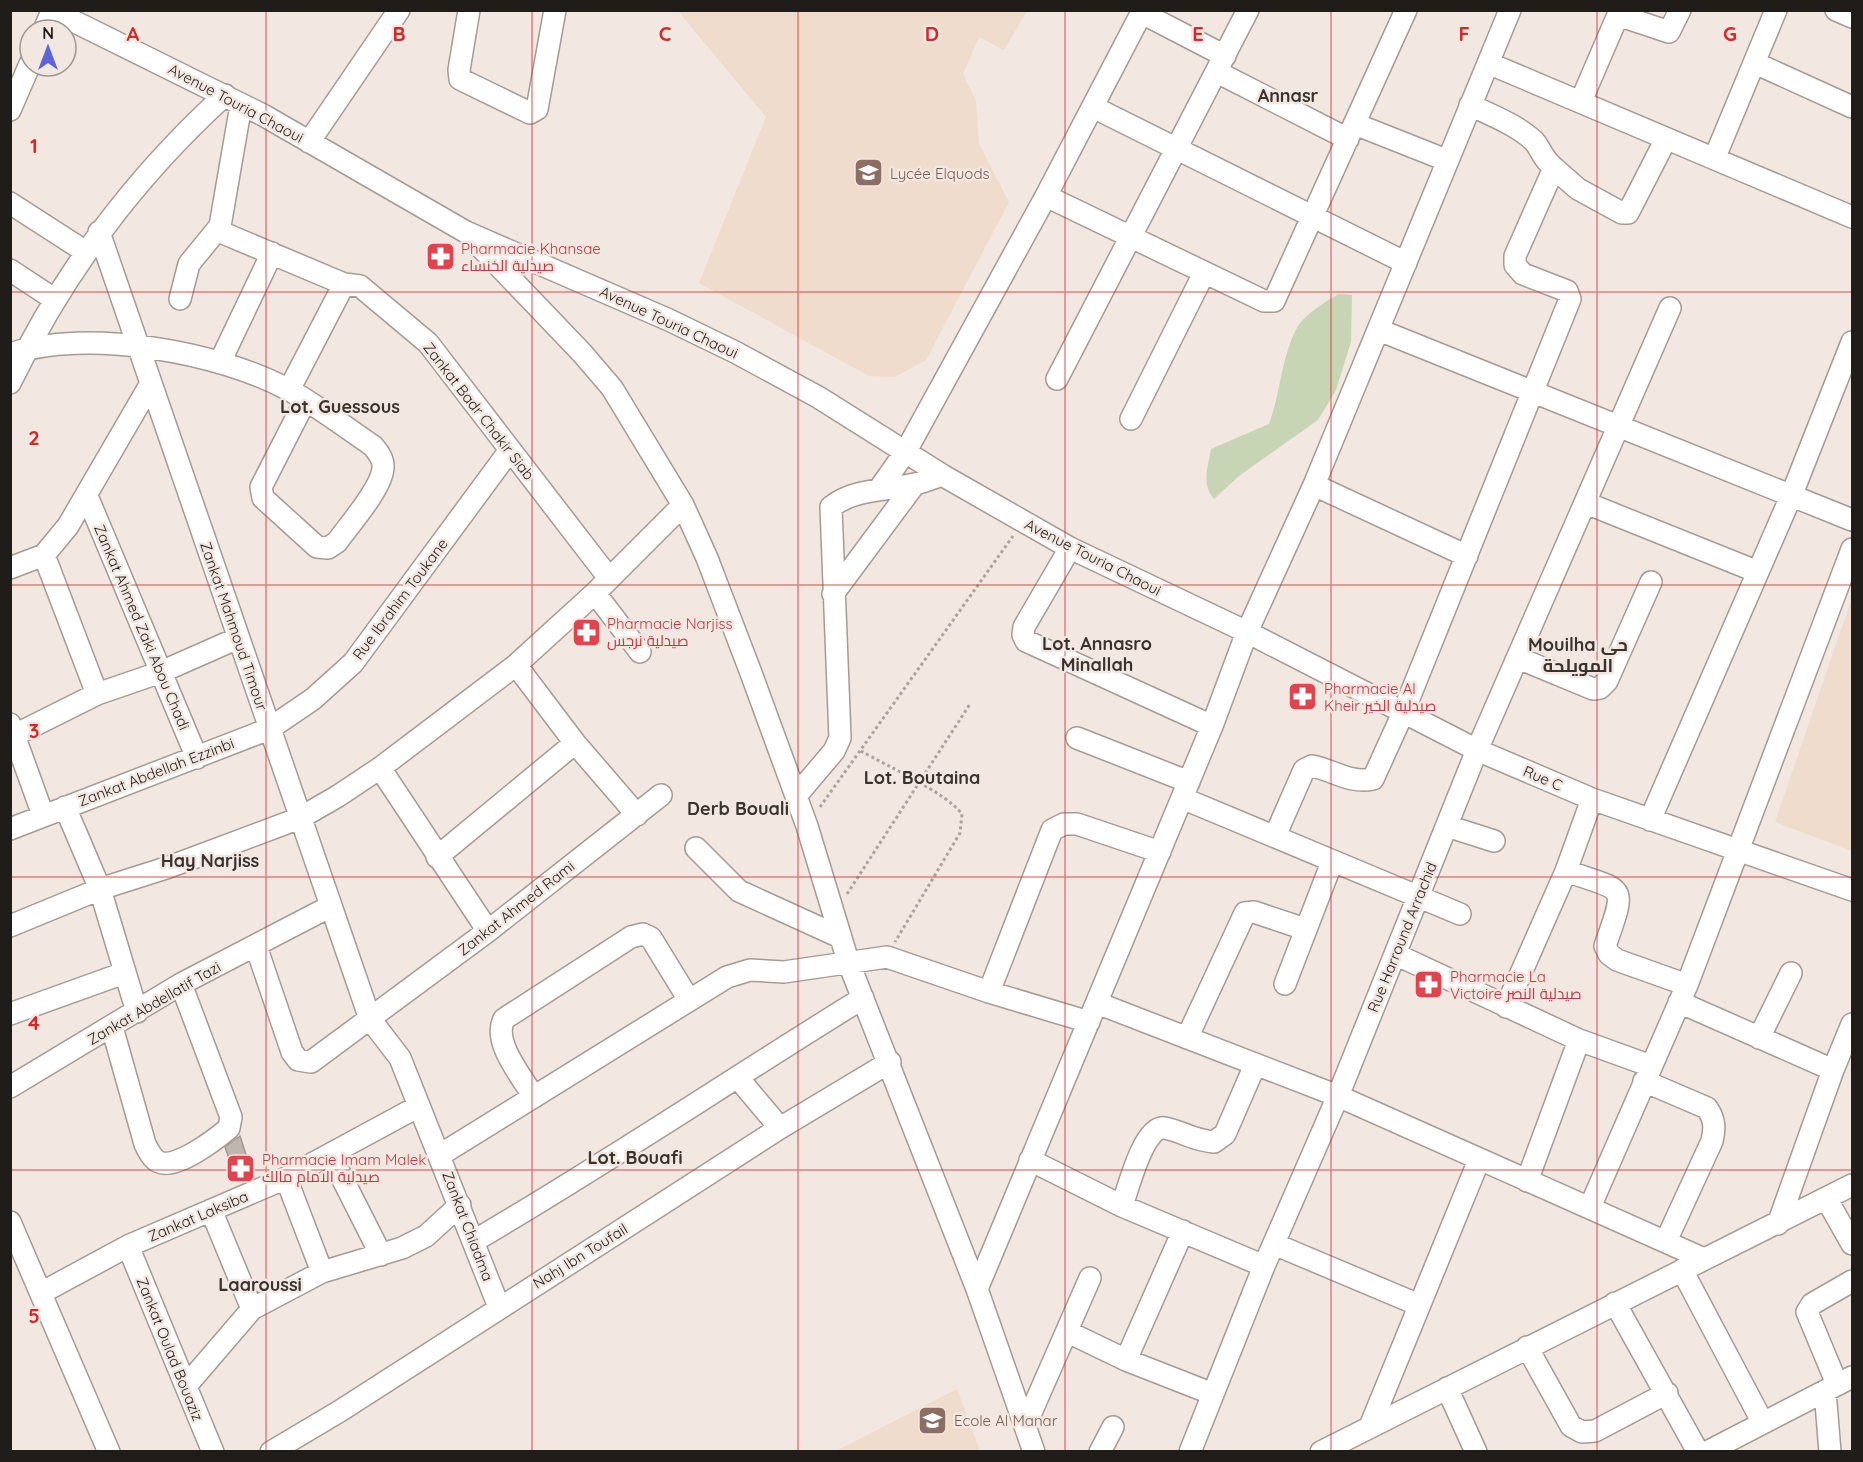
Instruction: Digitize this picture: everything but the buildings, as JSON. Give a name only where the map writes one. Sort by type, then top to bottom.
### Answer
[{"type":"street","points":[[309,142],[399,10]]},
{"type":"street","points":[[469,10],[460,79],[530,113],[537,109],[555,10]]},
{"type":"street","points":[[1058,379],[1248,10]]},
{"type":"street","points":[[1046,196],[1264,301],[1274,301],[1406,10]]},
{"type":"street","points":[[977,1289],[1212,726],[1247,632],[1314,485],[1446,160],[1510,10]]},
{"type":"street","points":[[1581,101],[1618,15],[1669,32],[1680,10]]},
{"type":"street","points":[[1715,157],[1776,10]]},
{"type":"street","points":[[1836,10],[1852,17]]},
{"type":"street","name":"Avenue Touria Chaoui","points":[[51,11],[233,100],[466,232],[660,316],[735,352],[818,397],[1023,523],[1070,548],[1247,632]]},
{"type":"street","points":[[880,488],[906,451],[1046,196],[1143,12],[1221,64],[1352,132],[1446,160]]},
{"type":"street","points":[[1488,63],[1666,139],[1715,157],[1852,217]]},
{"type":"street","points":[[1755,63],[1852,107]]},
{"type":"street","points":[[10,110],[21,78]]},
{"type":"street","points":[[180,299],[189,264],[221,229],[233,100]]},
{"type":"street","points":[[10,383],[19,351],[99,232],[170,148],[233,100]]},
{"type":"street","points":[[1470,105],[1515,128],[1535,143],[1542,158],[1578,189],[1622,213],[1628,213],[1666,139]]},
{"type":"street","points":[[1093,107],[1313,218],[1406,262]]},
{"type":"street","points":[[1275,836],[1304,770],[1312,766],[1351,780],[1361,782],[1372,779],[1403,713],[1570,299],[1567,291],[1523,274],[1517,269],[1514,260],[1554,168]]},
{"type":"street","points":[[10,203],[86,252]]},
{"type":"street","name":"Zankat Badr Chakir Siab","points":[[221,229],[344,284],[360,286],[428,343],[510,450],[602,586],[640,652]]},
{"type":"street","name":"Zankat Mahmoud Timour","points":[[99,232],[150,386],[370,1018]]},
{"type":"street","points":[[466,232],[582,353],[612,388],[683,505],[727,609],[807,826],[832,916],[848,961],[890,1062],[977,1289],[1034,1452]]},
{"type":"street","points":[[220,362],[272,253]]},
{"type":"street","points":[[10,270],[54,299]]},
{"type":"street","points":[[1131,419],[1204,273]]},
{"type":"street","points":[[19,351],[87,344],[182,353],[220,362],[297,395],[373,446],[380,455],[383,465],[382,479],[337,542],[328,548],[317,547],[263,498],[261,487],[297,395],[344,284]]},
{"type":"street","name":"Rue Harround Arrachid","points":[[1190,1452],[1264,1266],[1338,1096],[1477,750],[1670,308]]},
{"type":"street","points":[[1378,330],[1792,494],[1852,520]]},
{"type":"street","points":[[1650,820],[1846,376],[1852,342]]},
{"type":"street","points":[[10,568],[44,555],[68,526],[150,386]]},
{"type":"street","name":"Rue Ibrahim Toukane","points":[[269,729],[313,699],[353,663],[510,450]]},
{"type":"street","points":[[796,796],[834,751],[840,738],[831,507],[840,500],[880,488],[914,484],[942,475]]},
{"type":"street","points":[[833,594],[914,484]]},
{"type":"street","points":[[1314,485],[1467,556]]},
{"type":"street","name":"Zankat Ahmed Zaki Abou Chadi","points":[[87,496],[197,758]]},
{"type":"street","points":[[1586,503],[1758,572]]},
{"type":"street","points":[[10,926],[100,889],[169,867],[300,818],[380,768],[516,665],[602,586],[683,505]]},
{"type":"street","points":[[1070,548],[1024,627],[1023,635],[1026,641],[1212,726]]},
{"type":"street","points":[[1590,1207],[1683,994],[1740,850],[1852,549]]},
{"type":"street","points":[[44,555],[97,694]]},
{"type":"street","points":[[1518,658],[1593,689],[1600,688],[1607,681],[1651,582]]},
{"type":"street","name":"Rue C","points":[[1247,632],[1477,750],[1592,799],[1852,890]]},
{"type":"street","points":[[44,815],[13,729],[97,694],[161,672],[238,638]]},
{"type":"street","points":[[516,665],[575,744],[637,815]]},
{"type":"street","name":"Zankat Abdellah Ezzinbi","points":[[10,829],[269,729]]},
{"type":"street","points":[[1077,738],[1275,836],[1332,862],[1460,914]]},
{"type":"street","points":[[436,857],[575,744]]},
{"type":"street","points":[[380,768],[436,857],[488,931]]},
{"type":"street","name":"Zankat Ahmed Rami","points":[[256,946],[292,1052],[298,1060],[311,1062],[488,931],[661,795]]},
{"type":"street","points":[[1506,1007],[1566,871],[1592,799]]},
{"type":"street","points":[[65,807],[100,889],[137,1012]]},
{"type":"street","points":[[989,992],[1052,830],[1064,824],[1077,824],[1160,852]]},
{"type":"street","points":[[1447,826],[1494,841]]},
{"type":"street","points":[[696,848],[745,895],[840,937]]},
{"type":"street","points":[[1285,984],[1332,862]]},
{"type":"street","points":[[1566,871],[1613,887],[1619,894],[1620,903],[1605,946],[1609,954],[1617,960],[1683,994],[1759,1038],[1833,1070]]},
{"type":"street","name":"Zankat Abdellatif Tazi","points":[[10,1087],[181,984],[331,906]]},
{"type":"street","points":[[1187,1038],[1245,913],[1254,912],[1305,929]]},
{"type":"street","points":[[534,1097],[501,1041],[500,1027],[504,1019],[631,936],[643,934],[651,938],[689,1000]]},
{"type":"street","points":[[1395,954],[1647,1073],[1707,1108],[1713,1117],[1715,1128],[1712,1141],[1666,1241]]},
{"type":"street","points":[[440,1155],[727,977],[750,970],[784,972],[887,957],[989,992],[1089,1022]]},
{"type":"street","points":[[10,1014],[124,973]]},
{"type":"street","points":[[1759,1038],[1791,973]]},
{"type":"street","points":[[112,1027],[140,1127],[153,1159],[159,1162],[172,1162],[203,1148],[229,1128],[231,1117],[181,984]]},
{"type":"street","points":[[474,1241],[569,1185],[863,998]]},
{"type":"street","points":[[1097,1003],[1338,1096],[1704,1259]]},
{"type":"street","name":"Zankat Chiadma","points":[[370,1018],[400,1058],[500,1307]]},
{"type":"street","points":[[1778,1224],[1833,1070],[1852,1024]]},
{"type":"street","points":[[1527,1181],[1579,1040]]},
{"type":"street","name":"Nahj Ibn Toufail","points":[[271,1452],[340,1412],[780,1128],[890,1062]]},
{"type":"street","points":[[1122,1206],[1145,1142],[1153,1130],[1163,1127],[1195,1140],[1214,1142],[1225,1134],[1255,1065]]},
{"type":"street","points":[[738,1078],[780,1128]]},
{"type":"street","name":"Zankat Laksiba","points":[[41,1293],[128,1246],[286,1178],[331,1156],[419,1106]]},
{"type":"street","points":[[331,1156],[381,1255]]},
{"type":"street","points":[[1030,1160],[1122,1206],[1264,1266]]},
{"type":"street","points":[[1371,1424],[1479,1160]]},
{"type":"street","points":[[286,1178],[322,1272]]},
{"type":"street","points":[[1320,1452],[1371,1424],[1448,1388],[1852,1185]]},
{"type":"street","points":[[1827,1198],[1852,1244]]},
{"type":"street","points":[[186,1386],[252,1309],[322,1272],[381,1255],[426,1236],[460,1205]]},
{"type":"street","points":[[211,1210],[252,1309]]},
{"type":"street","points":[[10,1222],[109,1452]]},
{"type":"street","points":[[1126,1360],[1183,1231]]},
{"type":"street","points":[[1274,1244],[1419,1305]]},
{"type":"street","name":"Zankat Oulad Bouaziz","points":[[128,1246],[213,1452]]},
{"type":"street","points":[[1682,1270],[1762,1423]]},
{"type":"street","points":[[1026,1424],[1090,1278]]},
{"type":"street","points":[[1830,1452],[1838,1384],[1807,1312],[1812,1304],[1852,1281]]},
{"type":"street","points":[[1615,1303],[1698,1452]]},
{"type":"street","points":[[1068,1332],[1126,1360],[1213,1394]]},
{"type":"street","points":[[1527,1347],[1571,1426],[1582,1432],[1595,1431],[1667,1393]]},
{"type":"street","points":[[1707,1452],[1838,1384]]},
{"type":"street","points":[[1448,1388],[1476,1452]]},
{"type":"street","points":[[1100,1452],[1113,1427]]},
{"type":"path","points":[[807,826],[1023,523]]},
{"type":"path","points":[[832,916],[970,704]]},
{"type":"path","points":[[861,751],[957,807],[962,814],[963,823],[960,833],[887,957]]},
{"type":"shaded area","name":"Lycée Elquods","points":[[678,11],[1027,11],[1004,50],[979,37],[963,74],[976,101],[979,144],[1009,202],[926,360],[895,377],[869,376],[699,283],[766,117]]},
{"type":"shaded area","points":[[1852,598],[1852,851],[1775,822]]},
{"type":"shaded area","name":"Ecole Al Manar","points":[[957,1389],[980,1451],[836,1451]]},
{"type":"green space","points":[[1338,294],[1352,295],[1351,342],[1336,390],[1318,420],[1239,476],[1214,499],[1207,481],[1211,449],[1269,424],[1288,349],[1298,326],[1311,312]]},
{"type":"place","name":"Lycée Elquods","points":[[869,173]]},
{"type":"place","name":"Pharmacie Khansae صيدلية الخنساء","points":[[440,257]]},
{"type":"place","name":"Pharmacie Narjiss صيدلية نرجس","points":[[586,632]]},
{"type":"place","name":"Pharmacie Al Kheir صيدلية الخير","points":[[1303,697]]},
{"type":"place","name":"Pharmacie La Victoire صيدلية النصر","points":[[1429,985]]},
{"type":"place","name":"Pharmacie Imam Malek صيدلية الامام مالك","points":[[241,1168]]},
{"type":"place","name":"Ecole Al Manar","points":[[933,1420]]},
{"type":"district","name":"Annasr","points":[[1288,95]]},
{"type":"district","name":"Lot. Guessous","points":[[340,406]]},
{"type":"district","name":"Lot. Annasro Minallah","points":[[1097,653]]},
{"type":"district","name":"Mouilha حي المويلحة","points":[[1578,654]]},
{"type":"district","name":"Lot. Boutaina","points":[[922,777]]},
{"type":"district","name":"Derb Bouali","points":[[738,808]]},
{"type":"district","name":"Hay Narjiss","points":[[210,860]]},
{"type":"district","name":"Lot. Bouafi","points":[[635,1157]]},
{"type":"district","name":"Laaroussi","points":[[260,1284]]}]
